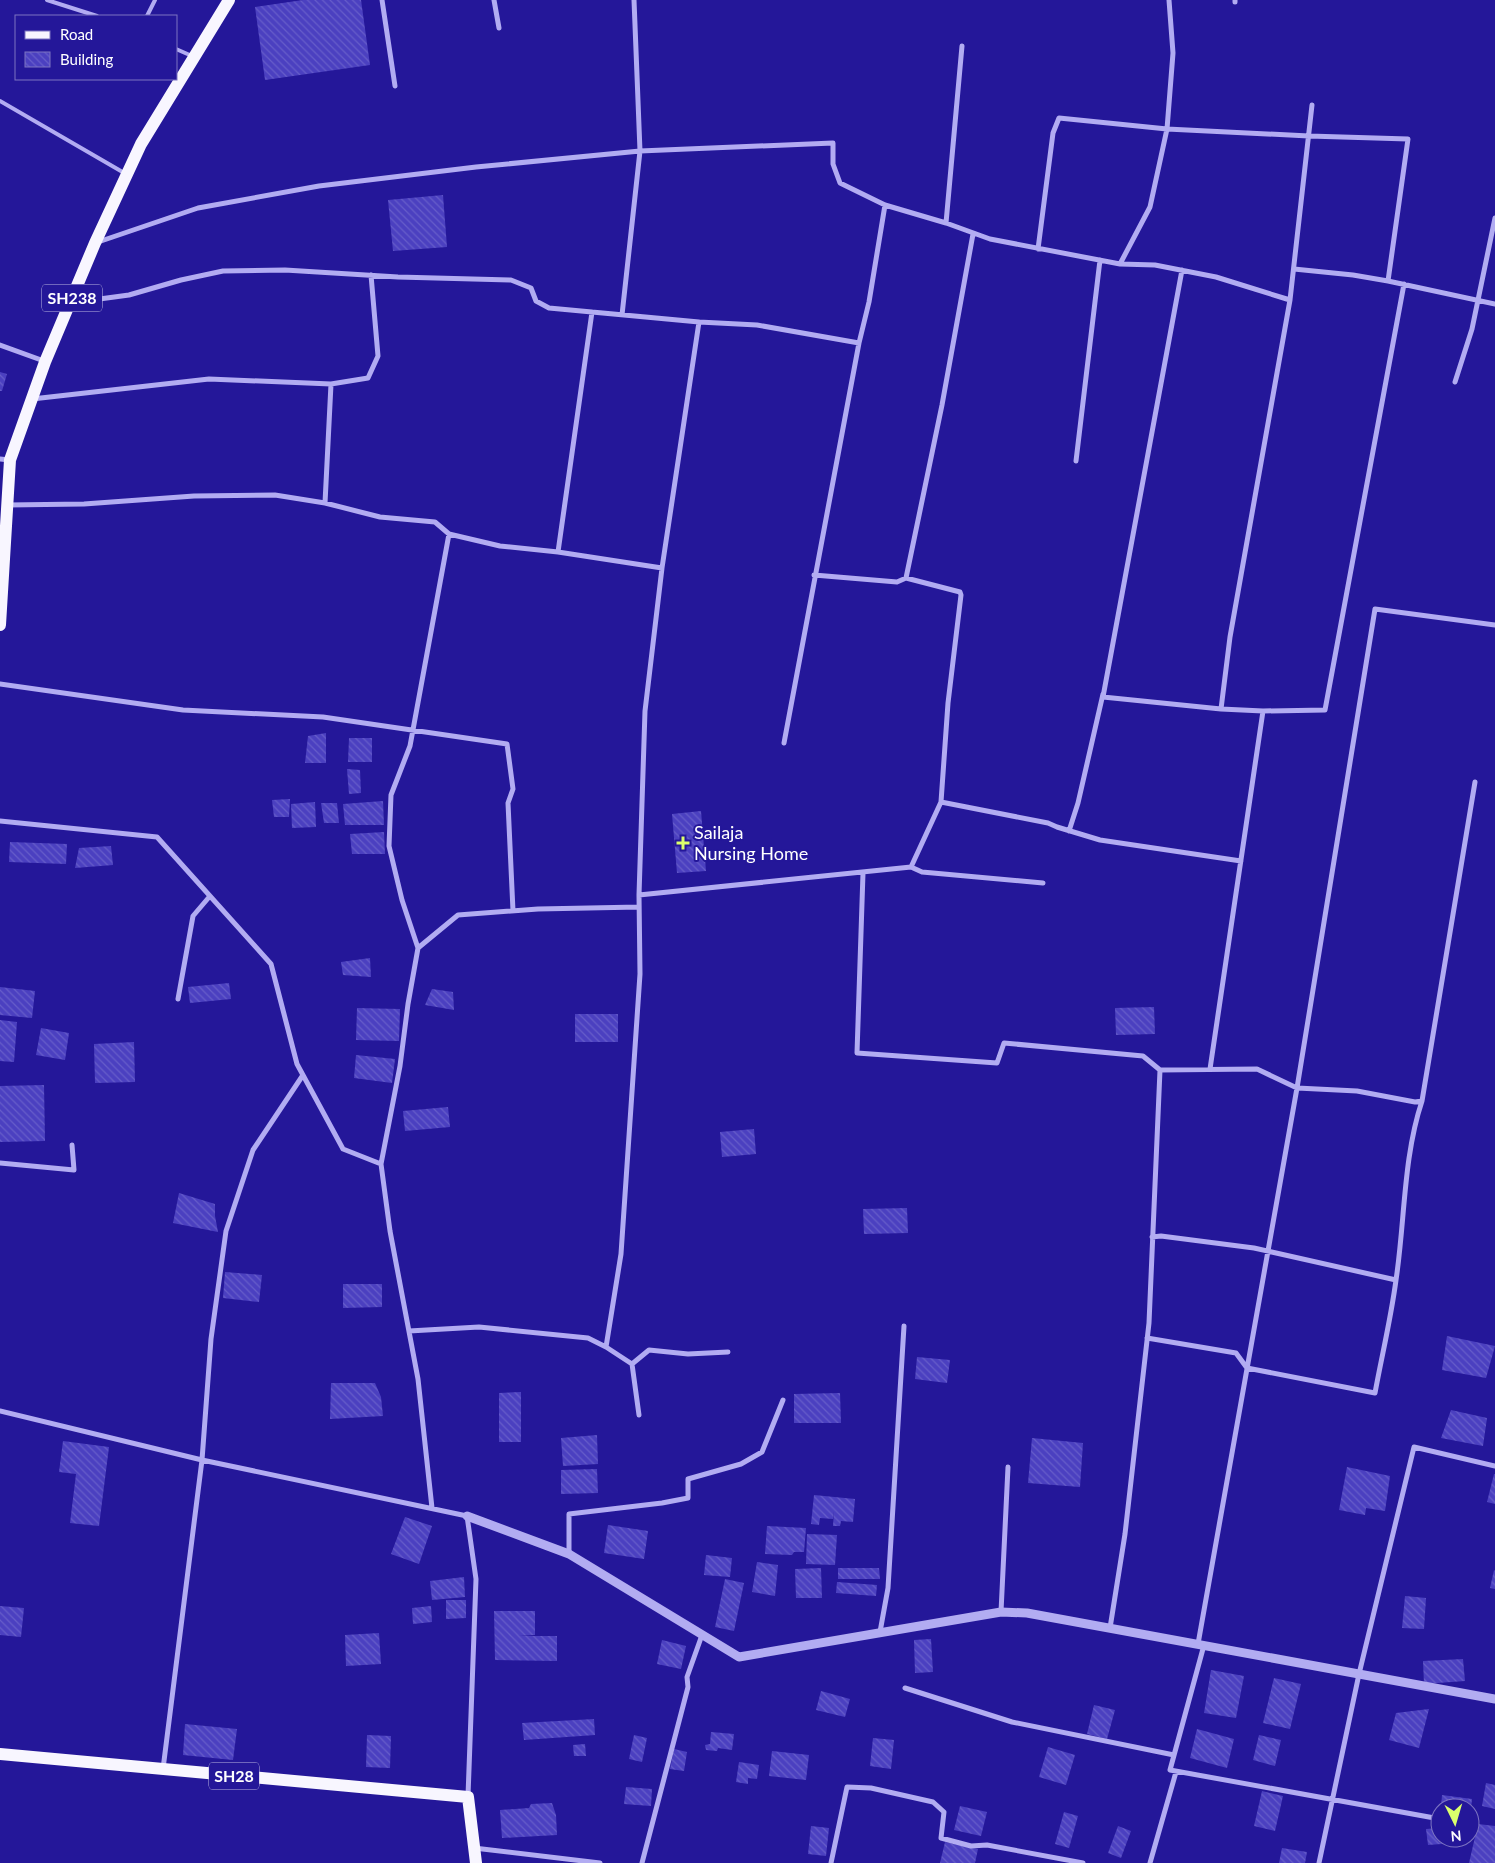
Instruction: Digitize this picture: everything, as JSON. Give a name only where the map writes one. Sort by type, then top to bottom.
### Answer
[{"type":"main road","name":"SH238","points":[[0,625],[6,505],[5,460],[32,399],[45,362],[95,243],[141,144],[229,0]]},
{"type":"main road","name":"SH28","points":[[0,1754],[468,1797]]},
{"type":"main road","points":[[468,1797],[476,1863]]},
{"type":"street","points":[[382,0],[396,86]]},
{"type":"street","points":[[494,0],[499,28]]},
{"type":"street","points":[[622,315],[640,151],[634,0]]},
{"type":"street","points":[[1120,264],[1150,208],[1167,128],[1173,53],[1169,0]]},
{"type":"street","points":[[946,223],[962,46]]},
{"type":"street","points":[[1221,708],[1230,637],[1290,300],[1312,105]]},
{"type":"street","points":[[1038,249],[1053,133],[1059,118],[1167,128],[1309,136],[1408,139],[1388,281]]},
{"type":"street","points":[[95,243],[198,208],[320,186],[476,166],[640,151],[833,143],[833,164],[840,183],[885,205],[946,223],[990,239],[1120,264],[1155,265],[1182,270],[1216,277],[1290,300]]},
{"type":"street","points":[[784,743],[858,343],[869,302],[885,205]]},
{"type":"street","points":[[1455,382],[1472,329],[1495,218]]},
{"type":"street","points":[[906,578],[942,406],[973,234]]},
{"type":"street","points":[[1076,461],[1100,260]]},
{"type":"street","points":[[1294,269],[1353,275],[1388,281],[1495,304]]},
{"type":"street","points":[[70,303],[129,295],[181,280],[223,271],[285,270],[511,280],[531,288],[536,301],[549,308],[699,322],[757,325],[858,343]]},
{"type":"street","points":[[1182,270],[1103,697],[1263,711],[1324,710],[1404,284]]},
{"type":"street","points":[[32,399],[209,379],[331,384],[368,378],[378,356],[371,275]]},
{"type":"street","points":[[558,552],[592,312]]},
{"type":"street","points":[[606,1347],[621,1254],[640,974],[639,895],[645,711],[662,568],[699,322]]},
{"type":"street","points":[[0,346],[45,362]]},
{"type":"street","points":[[325,503],[331,384]]},
{"type":"street","points":[[6,505],[84,504],[194,496],[275,495],[325,503],[380,517],[435,522],[449,534],[500,546],[558,552],[662,568]]},
{"type":"street","points":[[432,1508],[418,1379],[390,1231],[380,1164],[400,1066],[418,948],[402,900],[389,846],[391,795],[410,746],[449,534]]},
{"type":"street","points":[[814,575],[897,582],[906,578],[960,592],[962,595],[948,702],[940,802],[911,867]]},
{"type":"street","points":[[1430,1816],[1170,1770],[1201,1645],[1247,1368],[1297,1088],[1375,609],[1495,625]]},
{"type":"street","points":[[1069,831],[1093,741],[1112,652]]},
{"type":"street","points":[[0,684],[183,710],[322,717],[507,744],[513,789],[508,803],[513,911]]},
{"type":"street","points":[[1210,1069],[1263,711]]},
{"type":"street","points":[[1147,1338],[1236,1353],[1247,1368],[1375,1393],[1396,1280],[1409,1163],[1416,1120],[1422,1101],[1475,782]]},
{"type":"street","points":[[940,802],[1048,822],[1069,831],[1100,840],[1241,861]]},
{"type":"street","points":[[0,820],[157,837],[271,964],[297,1064],[343,1149],[380,1164]]},
{"type":"street","points":[[639,895],[911,867],[922,872],[1043,883]]},
{"type":"street","points":[[863,872],[857,1053],[997,1064],[1004,1042],[1143,1056],[1160,1070],[1257,1068],[1297,1088],[1357,1091],[1416,1102],[1422,1101]]},
{"type":"street","points":[[178,999],[193,916],[210,896]]},
{"type":"street","points":[[418,948],[458,915],[513,911],[639,907]]},
{"type":"street","points":[[1110,1628],[1124,1534],[1147,1338],[1160,1070]]},
{"type":"street","points":[[163,1769],[202,1460],[211,1340],[226,1231],[253,1150],[304,1075]]},
{"type":"street","points":[[0,1163],[74,1170],[72,1145]]},
{"type":"street","points":[[1152,1237],[1161,1236],[1268,1251],[1396,1280]]},
{"type":"street","points":[[880,1632],[888,1588],[904,1326]]},
{"type":"street","points":[[409,1330],[479,1327],[588,1338],[632,1364],[639,1415]]},
{"type":"street","points":[[632,1364],[649,1350],[688,1354],[728,1352]]},
{"type":"street","points":[[569,1554],[569,1514],[688,1498],[688,1478],[741,1464],[762,1452],[783,1400]]},
{"type":"street","points":[[0,1411],[202,1460],[467,1516],[569,1554],[739,1658],[1001,1612],[1026,1613],[1495,1699]]},
{"type":"street","points":[[1320,1863],[1359,1674],[1414,1447],[1495,1466]]},
{"type":"street","points":[[1001,1612],[1008,1467]]},
{"type":"street","points":[[467,1516],[476,1579],[468,1797]]},
{"type":"street","points":[[642,1863],[688,1687],[687,1677],[702,1636]]},
{"type":"street","points":[[905,1688],[1012,1722],[1174,1755]]},
{"type":"street","points":[[1150,1863],[1176,1772]]},
{"type":"street","points":[[831,1863],[847,1787],[871,1788],[933,1802],[944,1812],[941,1838],[972,1846],[987,1845],[1083,1863]]},
{"type":"street","points":[[474,1848],[600,1863]]},
{"type":"lane","points":[[47,0],[94,15]]},
{"type":"lane","points":[[148,15],[155,0]]},
{"type":"lane","points":[[178,50],[194,57]]},
{"type":"lane","points":[[0,101],[127,174]]},
{"type":"building","points":[[303,0],[361,0],[370,65],[265,80],[255,7]]},
{"type":"building","points":[[443,195],[447,247],[393,251],[388,200]]},
{"type":"building","points":[[0,372],[7,374],[2,391],[0,391]]},
{"type":"building","points":[[326,733],[326,763],[305,763],[308,736]]},
{"type":"building","points":[[349,738],[372,738],[372,762],[348,762]]},
{"type":"building","points":[[347,769],[360,770],[361,793],[349,794]]},
{"type":"building","points":[[290,799],[289,817],[274,817],[272,800]]},
{"type":"building","points":[[383,801],[384,825],[345,825],[343,804]]},
{"type":"building","points":[[315,802],[316,827],[292,828],[291,804]]},
{"type":"building","points":[[321,803],[337,803],[339,823],[324,823]]},
{"type":"building","points":[[701,811],[706,871],[677,873],[672,814]]},
{"type":"building","points":[[384,832],[385,854],[352,854],[350,834]]},
{"type":"building","points":[[10,842],[67,844],[66,864],[9,862]]},
{"type":"building","points":[[111,846],[113,865],[75,868],[79,848]]},
{"type":"building","points":[[370,958],[371,977],[343,975],[341,962]]},
{"type":"building","points":[[229,983],[231,999],[190,1003],[188,987]]},
{"type":"building","points":[[0,987],[35,991],[32,1018],[0,1015]]},
{"type":"building","points":[[432,989],[453,992],[454,1010],[425,1005]]},
{"type":"building","points":[[1154,1007],[1155,1034],[1116,1035],[1115,1008]]},
{"type":"building","points":[[357,1008],[400,1009],[399,1041],[356,1040]]},
{"type":"building","points":[[575,1014],[618,1014],[618,1042],[575,1042]]},
{"type":"building","points":[[0,1020],[17,1022],[14,1062],[0,1061]]},
{"type":"building","points":[[41,1028],[69,1033],[65,1060],[36,1055]]},
{"type":"building","points":[[134,1042],[135,1082],[95,1083],[94,1044]]},
{"type":"building","points":[[356,1055],[395,1059],[392,1083],[354,1078]]},
{"type":"building","points":[[44,1085],[45,1141],[0,1142],[0,1086]]},
{"type":"building","points":[[448,1107],[450,1127],[405,1131],[403,1111]]},
{"type":"building","points":[[754,1129],[756,1154],[722,1157],[720,1132]]},
{"type":"building","points":[[179,1193],[215,1204],[218,1232],[173,1223]]},
{"type":"building","points":[[907,1208],[908,1233],[864,1234],[863,1209]]},
{"type":"building","points":[[225,1272],[262,1275],[259,1302],[223,1298]]},
{"type":"building","points":[[343,1284],[382,1284],[382,1307],[343,1308]]},
{"type":"building","points":[[1447,1336],[1495,1346],[1486,1378],[1442,1370]]},
{"type":"building","points":[[917,1357],[950,1360],[947,1383],[915,1379]]},
{"type":"building","points":[[331,1383],[375,1383],[381,1397],[383,1416],[330,1419]]},
{"type":"building","points":[[521,1392],[521,1442],[499,1442],[499,1393]]},
{"type":"building","points":[[840,1393],[841,1423],[794,1423],[794,1394]]},
{"type":"building","points":[[1451,1410],[1487,1418],[1483,1446],[1441,1438]]},
{"type":"building","points":[[597,1435],[598,1464],[563,1466],[561,1438]]},
{"type":"building","points":[[1032,1438],[1083,1443],[1080,1487],[1028,1483]]},
{"type":"building","points":[[63,1441],[109,1447],[99,1526],[70,1523],[76,1474],[59,1472]]},
{"type":"building","points":[[1347,1467],[1390,1476],[1385,1511],[1366,1508],[1365,1515],[1339,1510]]},
{"type":"building","points":[[597,1469],[598,1493],[561,1494],[561,1470]]},
{"type":"building","points":[[1495,1474],[1495,1504],[1487,1502]]},
{"type":"building","points":[[814,1495],[855,1499],[853,1522],[841,1521],[840,1526],[833,1526],[834,1511],[833,1519],[820,1518],[819,1525],[811,1524]]},
{"type":"building","points":[[405,1517],[432,1526],[419,1564],[391,1554]]},
{"type":"building","points":[[608,1525],[648,1531],[644,1559],[604,1553]]},
{"type":"building","points":[[767,1526],[806,1528],[804,1552],[794,1552],[792,1555],[765,1554]]},
{"type":"building","points":[[807,1534],[837,1535],[835,1565],[806,1564]]},
{"type":"building","points":[[706,1555],[732,1558],[730,1577],[704,1575]]},
{"type":"building","points":[[757,1562],[778,1565],[775,1596],[752,1592]]},
{"type":"building","points":[[821,1568],[822,1598],[796,1598],[795,1569]]},
{"type":"building","points":[[838,1568],[879,1568],[880,1579],[838,1579]]},
{"type":"building","points":[[1495,1571],[1495,1589],[1490,1588]]},
{"type":"building","points":[[464,1577],[465,1597],[432,1600],[430,1581]]},
{"type":"building","points":[[725,1579],[744,1583],[734,1631],[715,1627]]},
{"type":"building","points":[[837,1582],[877,1585],[876,1596],[836,1593]]},
{"type":"building","points":[[1405,1596],[1426,1598],[1424,1629],[1402,1628]]},
{"type":"building","points":[[446,1600],[466,1600],[466,1618],[446,1619]]},
{"type":"building","points":[[0,1606],[24,1608],[21,1637],[0,1635]]},
{"type":"building","points":[[431,1606],[432,1622],[413,1624],[412,1608]]},
{"type":"building","points":[[494,1611],[535,1611],[535,1635],[519,1636],[557,1636],[557,1661],[495,1660]]},
{"type":"building","points":[[379,1633],[381,1664],[346,1666],[345,1635]]},
{"type":"building","points":[[931,1639],[933,1672],[915,1673],[914,1640]]},
{"type":"building","points":[[662,1640],[686,1646],[681,1669],[657,1664]]},
{"type":"building","points":[[1463,1659],[1465,1681],[1424,1684],[1423,1661]]},
{"type":"building","points":[[1211,1670],[1244,1676],[1236,1718],[1204,1713]]},
{"type":"building","points":[[1274,1678],[1301,1684],[1290,1729],[1263,1723]]},
{"type":"building","points":[[821,1691],[850,1699],[845,1717],[816,1710]]},
{"type":"building","points":[[1094,1705],[1115,1710],[1107,1739],[1087,1734]]},
{"type":"building","points":[[1429,1709],[1419,1748],[1389,1740],[1396,1713]]},
{"type":"building","points":[[594,1719],[595,1735],[524,1740],[522,1723]]},
{"type":"building","points":[[185,1724],[237,1729],[233,1760],[183,1755]]},
{"type":"building","points":[[1197,1729],[1234,1739],[1227,1768],[1190,1758]]},
{"type":"building","points":[[711,1732],[734,1734],[732,1750],[718,1748],[717,1751],[706,1750],[705,1745],[710,1744]]},
{"type":"building","points":[[367,1735],[391,1736],[390,1768],[366,1767]]},
{"type":"building","points":[[634,1735],[647,1738],[642,1762],[629,1759]]},
{"type":"building","points":[[1259,1735],[1281,1740],[1275,1766],[1253,1760]]},
{"type":"building","points":[[873,1738],[894,1740],[891,1769],[870,1766]]},
{"type":"building","points":[[585,1744],[586,1756],[574,1756],[573,1745]]},
{"type":"building","points":[[1048,1747],[1075,1755],[1066,1785],[1039,1777]]},
{"type":"building","points":[[674,1749],[687,1752],[684,1771],[670,1769]]},
{"type":"building","points":[[772,1751],[809,1755],[806,1780],[769,1776]]},
{"type":"building","points":[[739,1762],[759,1765],[757,1779],[748,1778],[748,1784],[736,1782]]},
{"type":"building","points":[[1486,1783],[1495,1785],[1495,1809],[1482,1806]]},
{"type":"building","points":[[626,1787],[652,1789],[651,1806],[624,1804]]},
{"type":"building","points":[[1262,1791],[1283,1796],[1275,1831],[1254,1826]]},
{"type":"building","points":[[1442,1795],[1464,1798],[1442,1798]]},
{"type":"building","points":[[552,1803],[556,1815],[557,1835],[502,1838],[500,1810],[529,1808],[531,1804]]},
{"type":"building","points":[[960,1806],[987,1812],[981,1836],[954,1830]]},
{"type":"building","points":[[1064,1812],[1078,1816],[1069,1848],[1055,1844]]},
{"type":"building","points":[[1480,1824],[1495,1826],[1495,1863],[1469,1863],[1472,1848],[1480,1848]]},
{"type":"building","points":[[811,1826],[829,1828],[826,1856],[808,1854]]},
{"type":"building","points":[[1118,1826],[1131,1831],[1121,1858],[1108,1853]]},
{"type":"building","points":[[1426,1829],[1430,1829],[1430,1845],[1428,1845]]},
{"type":"building","points":[[945,1842],[978,1849],[975,1863],[940,1863]]},
{"type":"building","points":[[1282,1848],[1307,1852],[1305,1863],[1279,1863]]},
{"type":"place","name":"Sailaja Nursing Home","points":[[683,843]]}]
